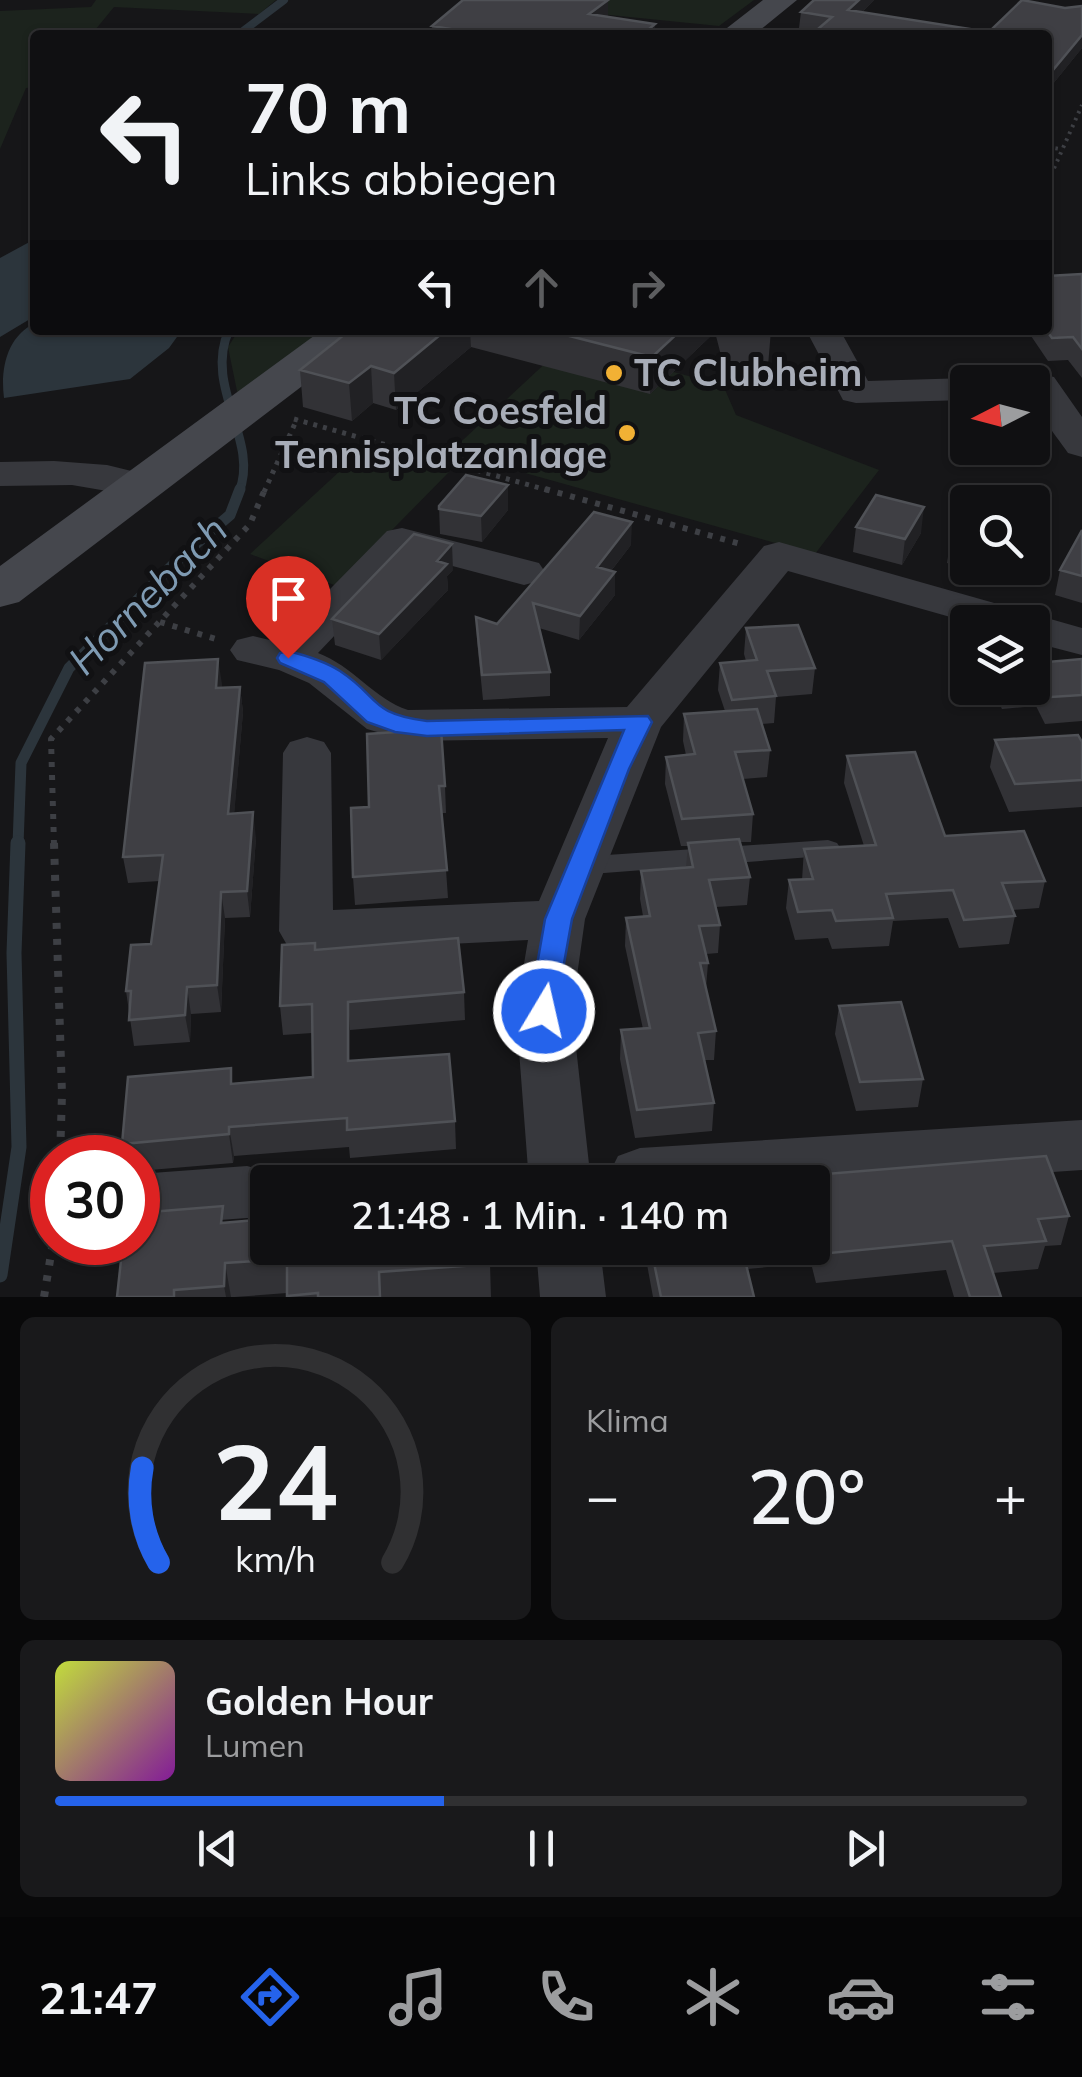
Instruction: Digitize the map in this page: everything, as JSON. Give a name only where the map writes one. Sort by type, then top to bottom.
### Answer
[{"type":"street","points":[[746,30],[782,0]]},
{"type":"street","points":[[0,591],[342,335]]},
{"type":"street","points":[[826,335],[856,392],[950,389]]},
{"type":"street","points":[[1050,398],[1082,445]]},
{"type":"street","points":[[0,474],[71,471],[114,476],[142,485]]},
{"type":"street","points":[[524,572],[402,540],[271,654],[332,676],[375,717],[395,724],[427,728],[640,722]]},
{"type":"street","points":[[549,1165],[544,1011],[558,919],[640,722],[779,555],[954,605]]},
{"type":"street","points":[[1050,633],[1082,642]]},
{"type":"street","points":[[306,754],[306,932],[558,919]]},
{"type":"street","points":[[782,1165],[1082,1146]]},
{"type":"street","points":[[160,1198],[250,1193]]},
{"type":"street","points":[[570,1265],[574,1297]]},
{"type":"lane","points":[[578,866],[828,849]]},
{"type":"path","points":[[1052,171],[1082,105]]},
{"type":"path","points":[[1052,149],[1060,150]]},
{"type":"path","points":[[238,415],[296,420],[779,555]]},
{"type":"path","points":[[61,1135],[51,739],[250,524],[296,420]]},
{"type":"path","points":[[160,622],[271,654]]},
{"type":"path","points":[[44,1297],[49,1265]]},
{"type":"shaded area","points":[[96,0],[276,0],[259,14],[114,7],[95,30],[30,30],[30,88],[26,88],[0,149],[0,11],[91,7]]},
{"type":"shaded area","points":[[595,0],[754,0],[719,26],[580,12]]},
{"type":"shaded area","points":[[30,242],[30,319],[0,337],[0,258]]},
{"type":"shaded area","points":[[30,326],[30,335],[178,335],[169,348],[130,379],[4,398],[3,375],[8,354]]},
{"type":"shaded area","points":[[236,335],[318,335],[238,396],[228,347]]},
{"type":"shaded area","name":"TC Coesfeld Tennisplatzanlage","points":[[566,344],[723,385],[736,415],[879,470],[815,554],[450,452]]},
{"type":"shaded area","points":[[366,447],[449,472],[337,586],[250,554]]},
{"type":"building","points":[[463,0],[608,0],[589,14],[655,24],[648,30],[456,30],[432,26]]},
{"type":"building","points":[[814,0],[859,0],[848,10],[976,30],[817,30],[832,17],[801,12]]},
{"type":"building","points":[[1022,0],[1065,8],[1082,6],[1082,35],[1052,71],[1052,30],[991,30]]},
{"type":"building","points":[[1082,274],[1082,349],[1073,337],[1050,335],[1052,276]]},
{"type":"building","points":[[344,335],[440,335],[394,373],[371,366],[349,383],[300,370]]},
{"type":"building","points":[[566,335],[676,335],[652,357]]},
{"type":"building","points":[[466,475],[508,485],[481,516],[439,509]]},
{"type":"building","points":[[876,495],[924,507],[905,539],[856,527]]},
{"type":"building","points":[[594,512],[632,522],[597,567],[615,572],[580,616],[533,603],[550,672],[482,675],[476,617],[497,624]]},
{"type":"building","points":[[1082,530],[1082,576],[1060,570]]},
{"type":"building","points":[[414,534],[452,544],[437,561],[447,564],[379,634],[332,619]]},
{"type":"building","points":[[798,625],[815,668],[767,671],[776,696],[732,700],[720,663],[757,660],[746,628]]},
{"type":"building","points":[[218,659],[216,688],[240,687],[228,814],[253,812],[247,891],[221,892],[217,985],[187,987],[185,1015],[129,1020],[131,991],[126,991],[131,945],[151,944],[163,855],[123,857],[145,663]]},
{"type":"building","points":[[1082,659],[1082,695],[1051,697],[1050,662]]},
{"type":"building","points":[[757,709],[770,750],[735,752],[753,814],[682,819],[666,757],[695,754],[684,714]]},
{"type":"building","points":[[441,729],[445,786],[439,786],[447,870],[353,877],[351,808],[369,807],[367,734]]},
{"type":"building","points":[[1078,735],[1082,742],[1082,780],[1015,784],[995,740]]},
{"type":"building","points":[[915,752],[945,836],[1024,831],[1045,881],[1002,883],[1015,916],[964,920],[953,890],[886,894],[893,918],[836,921],[832,910],[798,912],[789,880],[813,879],[804,849],[876,845],[847,756]]},
{"type":"building","points":[[739,839],[750,877],[709,880],[720,925],[699,926],[708,963],[700,963],[716,1031],[698,1033],[714,1103],[637,1110],[621,1030],[650,1028],[626,918],[650,916],[641,871],[693,867],[688,843]]},
{"type":"building","points":[[458,938],[464,992],[348,1002],[348,1061],[449,1054],[455,1121],[347,1130],[347,1118],[229,1127],[229,1134],[160,1140],[160,1135],[123,1135],[128,1077],[231,1068],[231,1084],[313,1077],[312,1004],[280,1006],[282,945],[315,943],[315,950]]},
{"type":"building","points":[[901,1002],[923,1079],[860,1082],[839,1006]]},
{"type":"building","points":[[1046,1156],[1069,1216],[1038,1219],[1046,1241],[984,1246],[1001,1297],[970,1297],[952,1241],[830,1253],[830,1174]]},
{"type":"building","points":[[223,1206],[221,1223],[250,1221],[250,1261],[225,1263],[224,1286],[174,1290],[174,1297],[117,1297],[120,1265],[160,1265],[160,1211]]},
{"type":"building","points":[[287,1265],[476,1265],[379,1272],[380,1297],[318,1297],[318,1293],[287,1296]]},
{"type":"building","points":[[654,1265],[746,1265],[754,1297],[661,1297]]},
{"type":"waterway","points":[[245,30],[284,0]]},
{"type":"waterway","name":"Hornebach","points":[[228,335],[223,372],[243,453],[239,491]]},
{"type":"waterway","name":"Hornebach","points":[[18,845],[21,763],[69,668],[184,554],[230,515],[239,491]]},
{"type":"waterway","name":"Hornebach","points":[[0,1275],[19,1147],[14,953],[18,843]]},
{"type":"place","name":"TC Clubheim","points":[[614,373]]},
{"type":"place","name":"TC Coesfeld Tennisplatzanlage","points":[[627,433]]},
{"type":"route","points":[[288,658],[332,676],[375,717],[395,724],[427,728],[640,722],[617,769],[558,919],[544,1011]]}]
